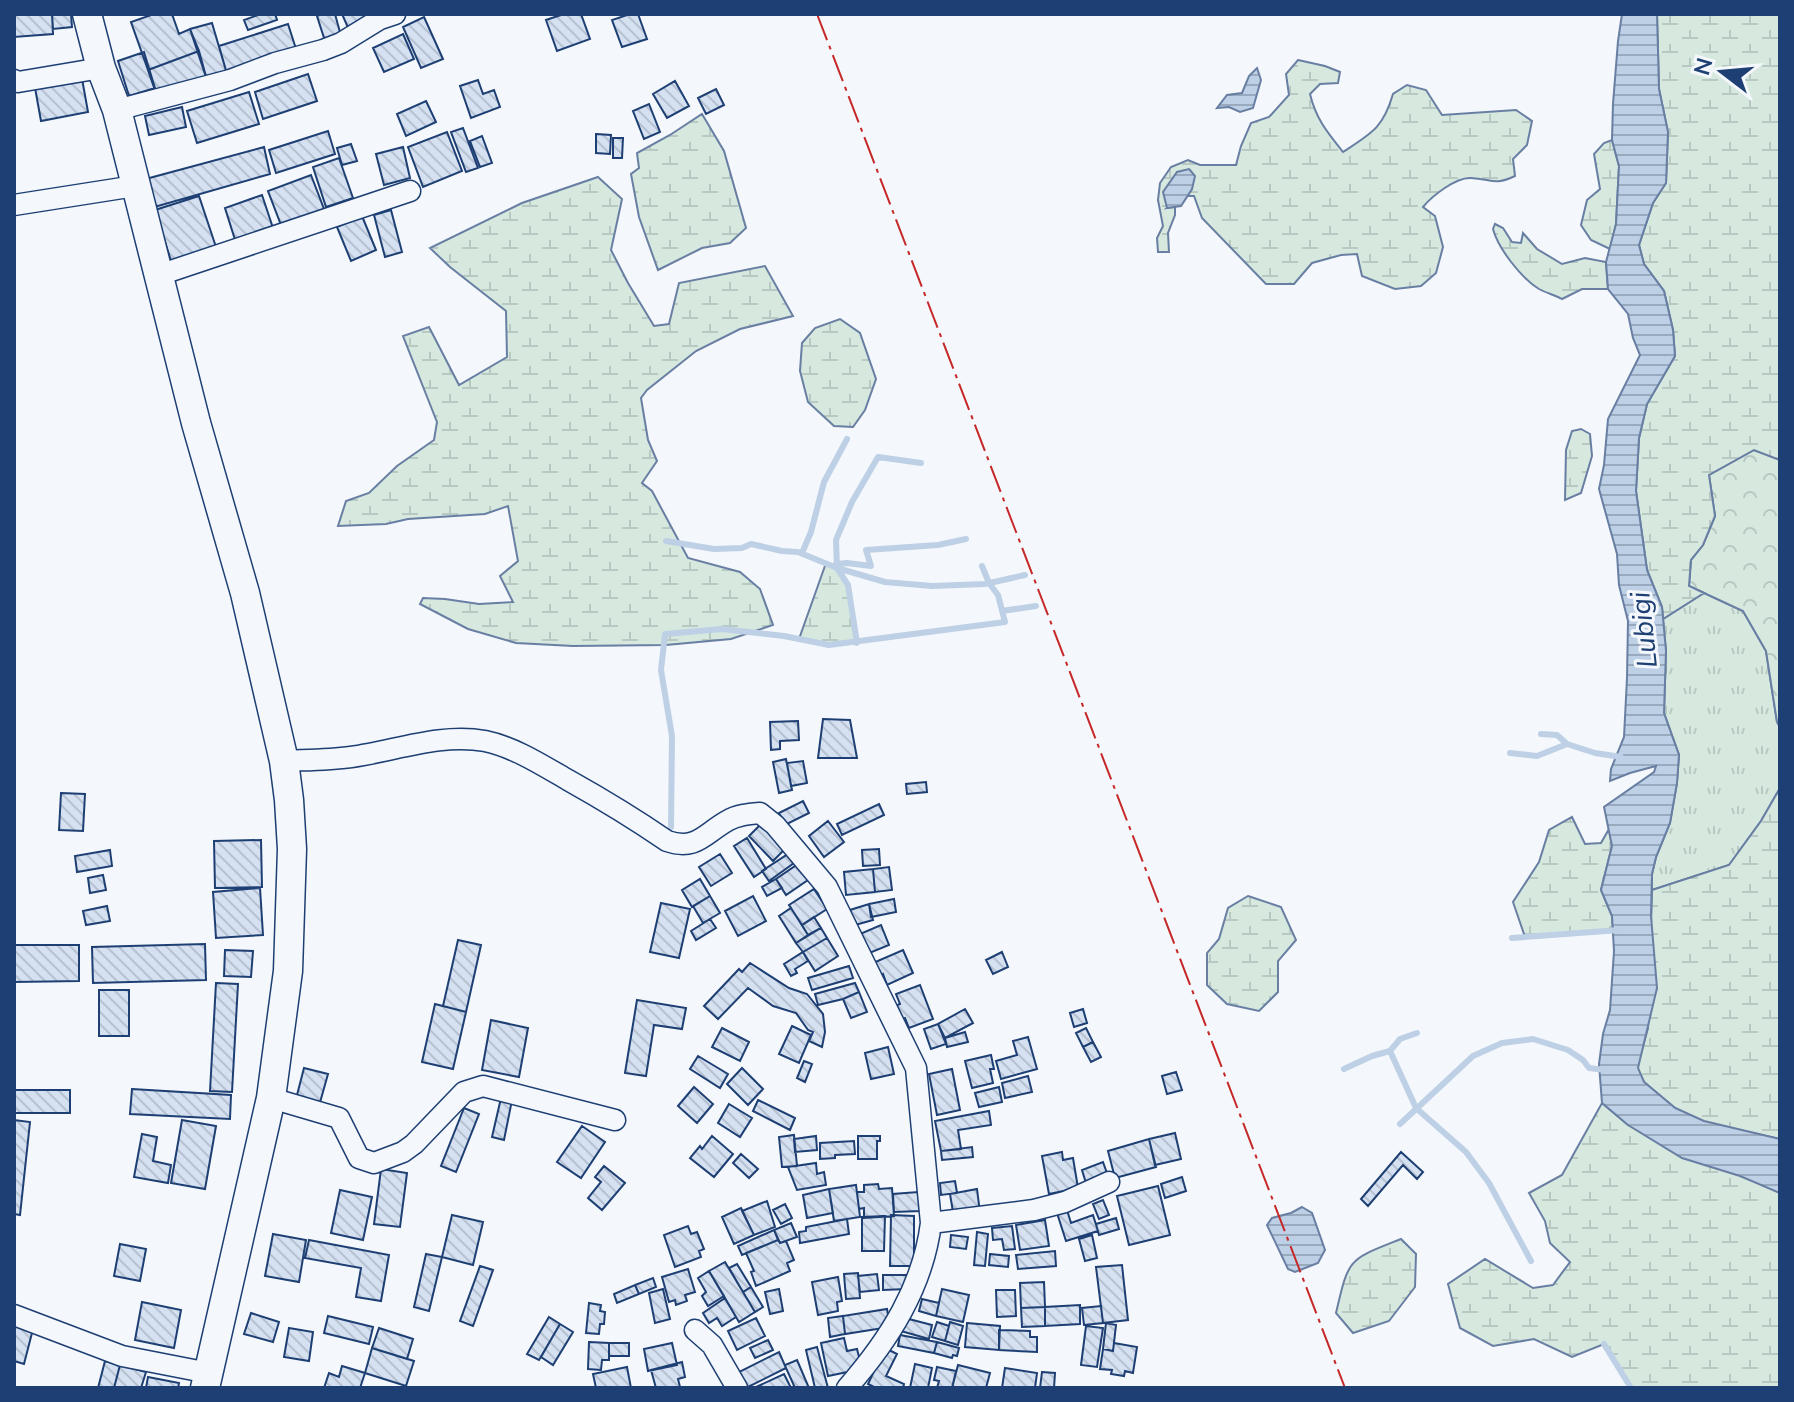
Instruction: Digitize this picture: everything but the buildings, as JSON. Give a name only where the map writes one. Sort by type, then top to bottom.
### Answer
[{"type":"street","points":[[14,1315],[122,1356],[207,1380],[271,1098],[288,971],[292,849],[284,761],[245,593],[196,423],[117,110],[101,68],[87,14]]},
{"type":"street","points":[[117,110],[230,80],[323,50],[395,14]]},
{"type":"street","points":[[14,80],[18,82],[101,68]]},
{"type":"street","points":[[14,205],[135,186]]},
{"type":"street","points":[[159,275],[410,191]]},
{"type":"street","points":[[284,761],[351,757],[429,742],[485,741],[543,765],[667,841],[679,845],[689,845],[702,839],[729,820],[745,814],[760,813],[775,825],[827,887],[916,1068],[931,1223],[929,1243],[908,1303],[888,1335],[847,1388]]},
{"type":"street","points":[[271,1098],[339,1118],[359,1158],[374,1163],[403,1152],[464,1092],[483,1086],[615,1120]]},
{"type":"street","points":[[931,1223],[1034,1210],[1065,1202],[1109,1182]]},
{"type":"street","points":[[695,1330],[712,1345],[737,1388]]},
{"type":"green space","points":[[1657,14],[1780,14],[1780,460],[1754,450],[1709,475],[1715,516],[1703,545],[1691,560],[1689,586],[1704,593],[1663,619],[1662,607],[1647,570],[1636,491],[1639,438],[1647,404],[1675,356],[1664,291],[1644,264],[1639,245],[1653,203],[1666,183],[1668,132],[1659,89]]},
{"type":"green space","points":[[1298,60],[1340,72],[1338,83],[1320,84],[1310,94],[1319,118],[1343,152],[1375,129],[1385,115],[1393,94],[1407,85],[1426,90],[1442,115],[1516,110],[1532,121],[1527,145],[1513,159],[1515,176],[1497,181],[1471,178],[1458,181],[1423,207],[1435,216],[1443,247],[1436,273],[1421,286],[1395,289],[1362,276],[1357,254],[1312,263],[1294,284],[1266,284],[1202,218],[1194,196],[1187,196],[1192,189],[1167,208],[1175,207],[1168,233],[1169,252],[1158,252],[1157,238],[1163,226],[1158,200],[1160,183],[1171,167],[1188,160],[1200,165],[1236,165],[1251,123],[1269,117],[1289,95],[1286,74]]},
{"type":"green space","points":[[702,114],[724,151],[746,228],[730,243],[702,248],[658,270],[639,217],[631,174],[639,168],[637,153]]},
{"type":"green space","points":[[1612,140],[1619,166],[1616,224],[1610,249],[1591,240],[1581,225],[1587,200],[1600,189],[1594,154],[1604,143]]},
{"type":"green space","points":[[598,177],[622,199],[611,250],[654,326],[669,324],[679,283],[765,266],[793,316],[740,329],[696,351],[641,398],[648,440],[657,461],[642,483],[652,491],[688,558],[740,572],[760,589],[773,625],[731,639],[666,645],[516,643],[468,629],[420,604],[423,598],[479,604],[513,602],[500,576],[518,561],[508,506],[485,514],[338,526],[346,501],[369,493],[397,466],[434,440],[437,422],[403,336],[429,327],[459,385],[507,357],[506,311],[430,248],[522,203]]},
{"type":"green space","points":[[1495,224],[1503,228],[1512,242],[1521,243],[1523,233],[1537,249],[1562,264],[1585,258],[1606,262],[1608,289],[1582,289],[1562,299],[1539,289],[1525,278],[1505,253],[1493,229]]},
{"type":"green space","points":[[840,319],[860,333],[876,379],[865,410],[853,427],[834,426],[808,402],[800,371],[802,343],[815,328]]},
{"type":"green space","points":[[1581,429],[1590,434],[1592,456],[1581,493],[1565,500],[1566,450],[1572,431]]},
{"type":"green space","points":[[1754,450],[1780,460],[1780,727],[1766,651],[1743,611],[1689,586],[1691,560],[1703,545],[1715,516],[1709,475]]},
{"type":"green space","points":[[826,563],[843,577],[851,597],[857,643],[829,645],[799,639]]},
{"type":"green space","points":[[1704,593],[1743,611],[1766,651],[1780,727],[1780,788],[1729,865],[1652,890],[1656,857],[1670,823],[1679,755],[1664,713],[1666,651],[1663,619]]},
{"type":"green space","points":[[1780,788],[1780,1139],[1704,1122],[1675,1108],[1644,1082],[1637,1068],[1648,1028],[1652,890],[1729,865]]},
{"type":"green space","points":[[1572,817],[1585,844],[1601,843],[1609,829],[1612,846],[1601,890],[1612,916],[1613,931],[1525,937],[1513,902],[1539,862],[1549,830]]},
{"type":"green space","points":[[1248,896],[1281,907],[1296,940],[1278,961],[1278,992],[1259,1011],[1227,1004],[1207,985],[1207,953],[1219,939],[1228,908]]},
{"type":"green space","points":[[1602,1103],[1628,1125],[1780,1193],[1780,1388],[1631,1388],[1604,1344],[1572,1357],[1534,1339],[1493,1346],[1460,1328],[1448,1284],[1485,1259],[1533,1288],[1553,1285],[1570,1262],[1550,1243],[1545,1221],[1529,1193],[1562,1175]]},
{"type":"green space","points":[[1401,1239],[1416,1254],[1415,1287],[1389,1321],[1353,1333],[1336,1313],[1348,1271],[1361,1257]]},
{"type":"water","name":"Lubigi","points":[[1622,14],[1657,14],[1659,89],[1668,132],[1666,183],[1653,203],[1639,245],[1644,264],[1664,291],[1675,356],[1647,404],[1639,438],[1636,491],[1647,570],[1662,607],[1666,651],[1664,713],[1679,755],[1670,823],[1652,874],[1651,916],[1657,988],[1638,1068],[1644,1082],[1675,1108],[1704,1121],[1780,1139],[1780,1193],[1740,1176],[1682,1158],[1628,1125],[1602,1103],[1599,1064],[1610,1010],[1614,951],[1612,916],[1601,890],[1612,846],[1604,807],[1654,772],[1656,766],[1610,781],[1611,769],[1624,737],[1628,621],[1619,585],[1617,554],[1599,489],[1608,419],[1640,355],[1628,314],[1608,289],[1606,262],[1616,224],[1619,166],[1612,140],[1613,104]]},
{"type":"water","points":[[1257,68],[1261,80],[1253,108],[1240,112],[1229,107],[1217,108],[1227,95],[1242,93],[1249,76]]},
{"type":"water","points":[[1189,169],[1195,176],[1192,189],[1181,206],[1167,208],[1163,192],[1177,172]]},
{"type":"water","points":[[1302,1207],[1312,1213],[1325,1250],[1318,1263],[1295,1272],[1288,1269],[1267,1225],[1272,1218]]},
{"type":"waterway","points":[[802,553],[824,482],[847,439]]},
{"type":"waterway","points":[[857,643],[848,585],[837,568],[836,540],[852,502],[878,457],[921,463]]},
{"type":"waterway","points":[[836,564],[871,566],[866,550],[938,545],[966,539]]},
{"type":"waterway","points":[[666,541],[714,549],[742,548],[751,544],[798,552],[837,568],[885,582],[932,586],[985,584],[1025,575]]},
{"type":"waterway","points":[[671,827],[672,736],[661,670],[665,634],[722,629],[829,645],[1005,622],[998,595],[982,566]]},
{"type":"waterway","points":[[1002,611],[1036,606]]},
{"type":"waterway","points":[[1541,734],[1557,735],[1567,744]]},
{"type":"waterway","points":[[1510,753],[1537,756],[1567,744],[1621,757]]},
{"type":"waterway","points":[[1512,938],[1620,930]]},
{"type":"waterway","points":[[1417,1033],[1400,1039],[1390,1051],[1416,1108],[1466,1152],[1489,1183],[1531,1261]]},
{"type":"waterway","points":[[1400,1124],[1473,1056],[1502,1043],[1533,1039],[1568,1050],[1589,1068],[1605,1070]]},
{"type":"waterway","points":[[1344,1069],[1390,1051]]},
{"type":"waterway","points":[[1604,1344],[1631,1388]]},
{"type":"power","points":[[817,14],[1345,1388]]}]
